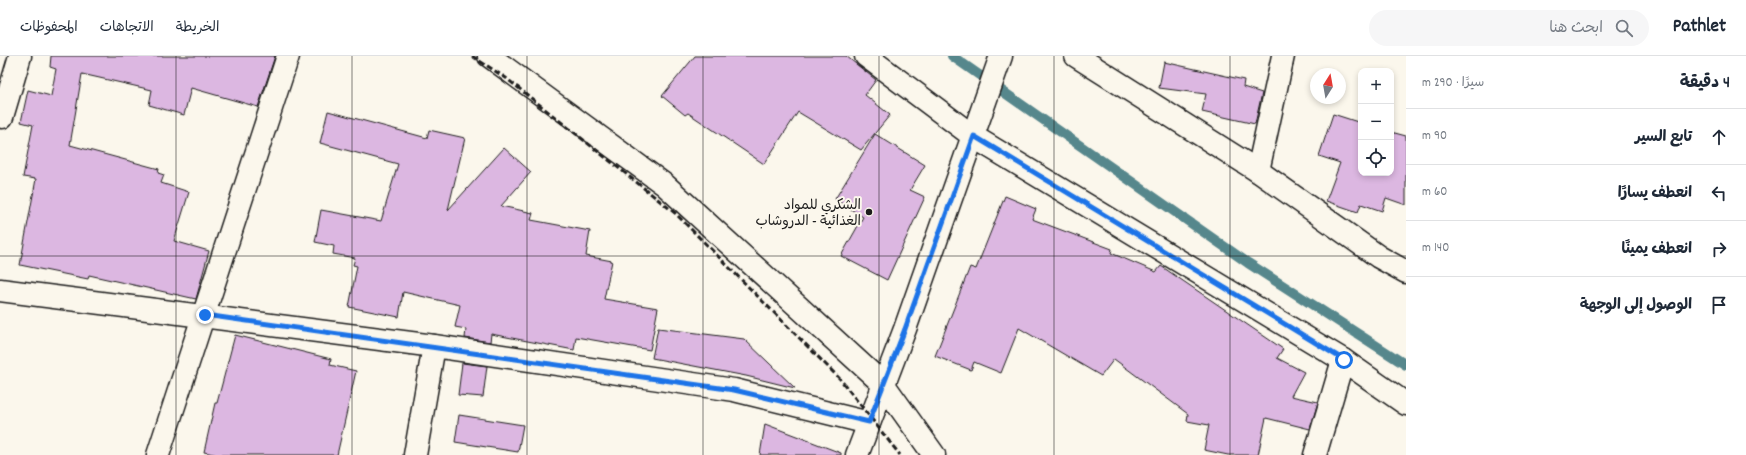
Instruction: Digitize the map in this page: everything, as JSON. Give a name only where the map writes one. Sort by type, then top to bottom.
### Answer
[{"type":"street","points":[[2,117],[20,56]]},
{"type":"street","points":[[158,455],[205,315],[288,56]]},
{"type":"street","points":[[489,56],[665,185],[884,385],[934,455]]},
{"type":"street","points":[[866,56],[974,136],[1344,360],[1406,404]]},
{"type":"street","points":[[857,455],[982,116],[1001,56]]},
{"type":"street","points":[[1076,56],[1258,171],[1379,257],[1406,272]]},
{"type":"street","points":[[1258,171],[1283,56]]},
{"type":"street","points":[[0,290],[205,315],[434,346],[734,390],[869,422]]},
{"type":"street","points":[[415,455],[434,346]]},
{"type":"street","points":[[1315,455],[1344,360]]},
{"type":"building","points":[[51,56],[275,56],[258,107],[191,88],[184,115],[149,105],[152,90],[82,74],[70,145],[159,169],[158,173],[164,175],[161,183],[189,192],[174,241],[209,251],[196,299],[89,275],[88,279],[20,265],[36,179],[23,177],[33,125],[21,122],[28,90],[51,96],[56,69],[50,67]]},
{"type":"building","points":[[695,56],[846,56],[876,80],[865,95],[890,115],[861,150],[798,112],[764,164],[688,113],[685,115],[662,96]]},
{"type":"building","points":[[1164,62],[1244,80],[1243,87],[1262,93],[1255,124],[1202,112],[1206,94],[1159,88]]},
{"type":"building","points":[[328,111],[427,138],[429,130],[465,138],[448,210],[504,148],[531,172],[501,206],[533,213],[531,220],[590,231],[586,256],[612,261],[604,299],[658,308],[650,350],[576,337],[574,350],[491,334],[490,342],[465,338],[466,329],[455,327],[460,305],[403,292],[399,317],[349,307],[357,266],[353,265],[355,258],[333,254],[334,246],[315,242],[321,210],[381,221],[398,164],[320,143]]},
{"type":"building","points":[[1333,114],[1358,122],[1358,176],[1394,176],[1394,133],[1406,136],[1406,205],[1386,198],[1382,211],[1361,204],[1358,212],[1326,201],[1340,163],[1319,156]]},
{"type":"building","points":[[875,134],[925,165],[910,190],[925,197],[887,280],[841,256],[863,217],[835,199]]},
{"type":"building","points":[[1005,196],[1036,209],[1032,219],[1112,249],[1111,253],[1156,272],[1161,266],[1283,349],[1277,358],[1304,372],[1291,396],[1318,402],[1310,429],[1266,418],[1258,455],[1228,455],[1204,450],[1209,425],[1187,421],[1188,414],[1114,359],[1101,376],[1019,328],[1001,373],[974,362],[971,370],[935,356],[970,267],[976,269]]},
{"type":"building","points":[[658,328],[744,339],[795,388],[746,376],[652,358]]},
{"type":"building","points":[[235,335],[331,359],[330,365],[356,371],[337,455],[218,455],[204,452],[215,403],[217,403]]},
{"type":"building","points":[[462,363],[487,366],[483,397],[458,395]]},
{"type":"building","points":[[459,415],[523,425],[518,452],[455,442]]},
{"type":"building","points":[[765,424],[841,453],[841,455],[760,455]]},
{"type":"waterway","points":[[952,56],[1248,263],[1406,365]]},
{"type":"railway","points":[[472,56],[506,78],[675,213],[840,379],[900,455]]},
{"type":"place","name":"الشكري للمواد الغذائية - الدروشاب","points":[[869,212]]},
{"type":"route","points":[[205,315],[434,346],[734,390],[869,422],[905,329],[974,136],[1344,360]]}]
